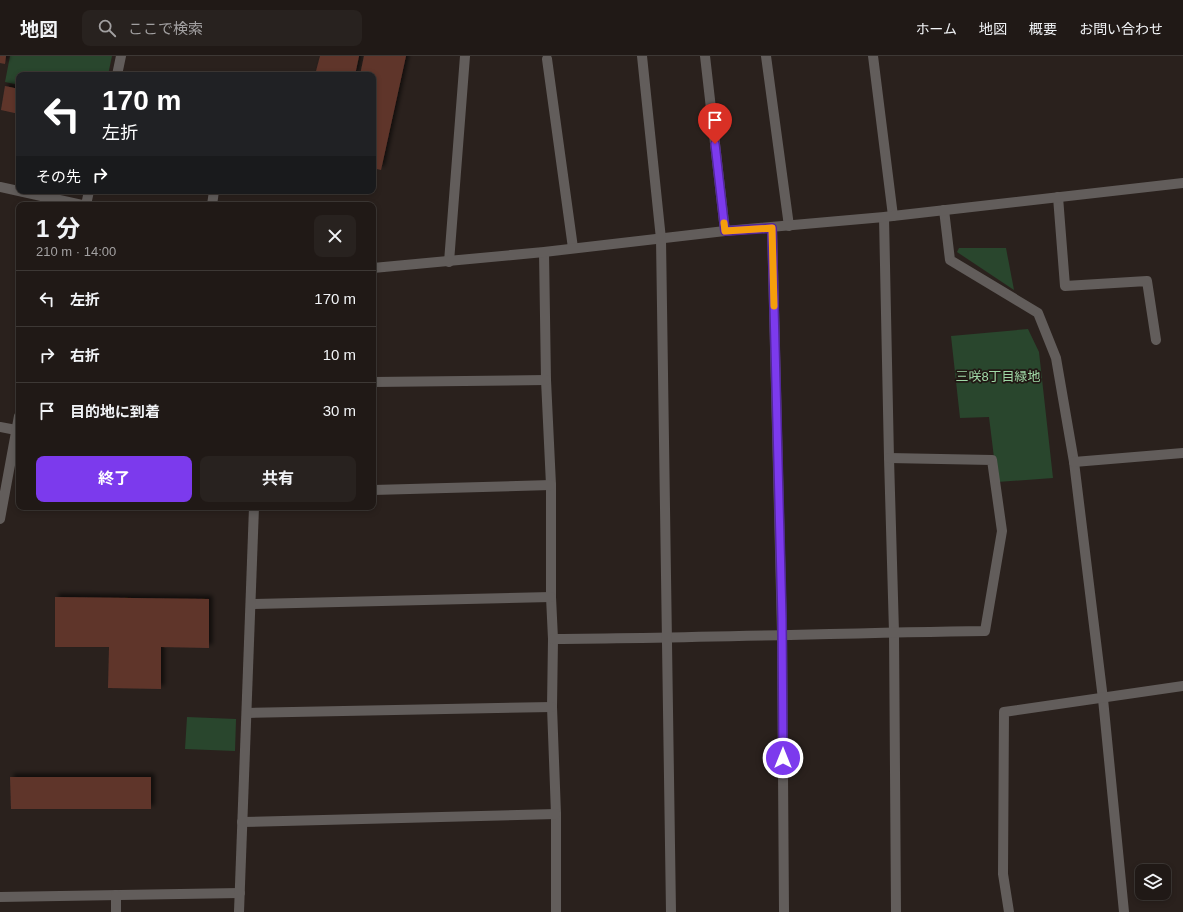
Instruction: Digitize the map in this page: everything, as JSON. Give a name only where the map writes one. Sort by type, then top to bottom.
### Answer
[{"type":"street","points":[[118,72],[121,56]]},
{"type":"street","points":[[449,262],[465,56]]},
{"type":"street","points":[[642,56],[661,239],[671,912]]},
{"type":"street","points":[[704,56],[725,231]]},
{"type":"street","points":[[766,56],[789,226]]},
{"type":"street","points":[[873,56],[888,217],[889,458],[894,632],[896,912]]},
{"type":"street","points":[[547,59],[573,248]]},
{"type":"street","points":[[376,268],[544,252],[725,231],[888,217],[1183,183]]},
{"type":"street","points":[[0,187],[16,191]]},
{"type":"street","points":[[32,194],[68,202]]},
{"type":"street","points":[[1058,197],[1065,286],[1147,281],[1156,340]]},
{"type":"street","points":[[944,210],[950,260],[1038,313],[1056,358],[1074,462],[1103,699],[1124,912]]},
{"type":"street","points":[[772,228],[782,634],[784,912]]},
{"type":"street","points":[[544,252],[546,380],[551,485],[551,597],[553,639],[552,706],[556,814],[556,912]]},
{"type":"street","points":[[376,382],[546,380]]},
{"type":"street","points":[[0,427],[16,430],[0,519]]},
{"type":"street","points":[[1074,462],[1183,453]]},
{"type":"street","points":[[553,639],[986,631],[1002,531],[992,460],[889,458]]},
{"type":"street","points":[[376,490],[551,485]]},
{"type":"street","points":[[239,912],[254,510]]},
{"type":"street","points":[[250,604],[551,597]]},
{"type":"street","points":[[1008,912],[1003,874],[1004,712],[1103,699],[1183,686]]},
{"type":"street","points":[[246,714],[552,706]]},
{"type":"street","points":[[242,822],[556,814]]},
{"type":"street","points":[[0,897],[240,893]]},
{"type":"street","points":[[116,895],[116,912]]},
{"type":"green space","points":[[10,56],[112,56],[109,72],[16,72],[16,84],[5,82]]},
{"type":"green space","points":[[959,248],[1006,248],[1014,290],[957,252]]},
{"type":"green space","name":"三咲8丁目緑地","points":[[1028,329],[1039,352],[1053,478],[997,482],[989,417],[960,418],[951,336]]},
{"type":"green space","points":[[187,717],[236,719],[235,751],[185,749]]},
{"type":"building","points":[[0,56],[6,56],[5,64],[0,63]]},
{"type":"building","points":[[320,56],[359,56],[356,72],[316,72]]},
{"type":"building","points":[[364,56],[406,56],[381,170],[376,169],[376,72],[361,72]]},
{"type":"building","points":[[5,86],[16,88],[16,113],[1,110]]},
{"type":"building","points":[[55,597],[209,599],[209,648],[161,647],[161,689],[108,688],[109,647],[55,647]]},
{"type":"building","points":[[10,777],[151,777],[151,809],[11,809]]},
{"type":"slow traffic","points":[[724,223],[725,231],[772,228],[774,306]]},
{"type":"route","points":[[715,144],[725,231],[772,228],[782,619],[783,758]]}]
